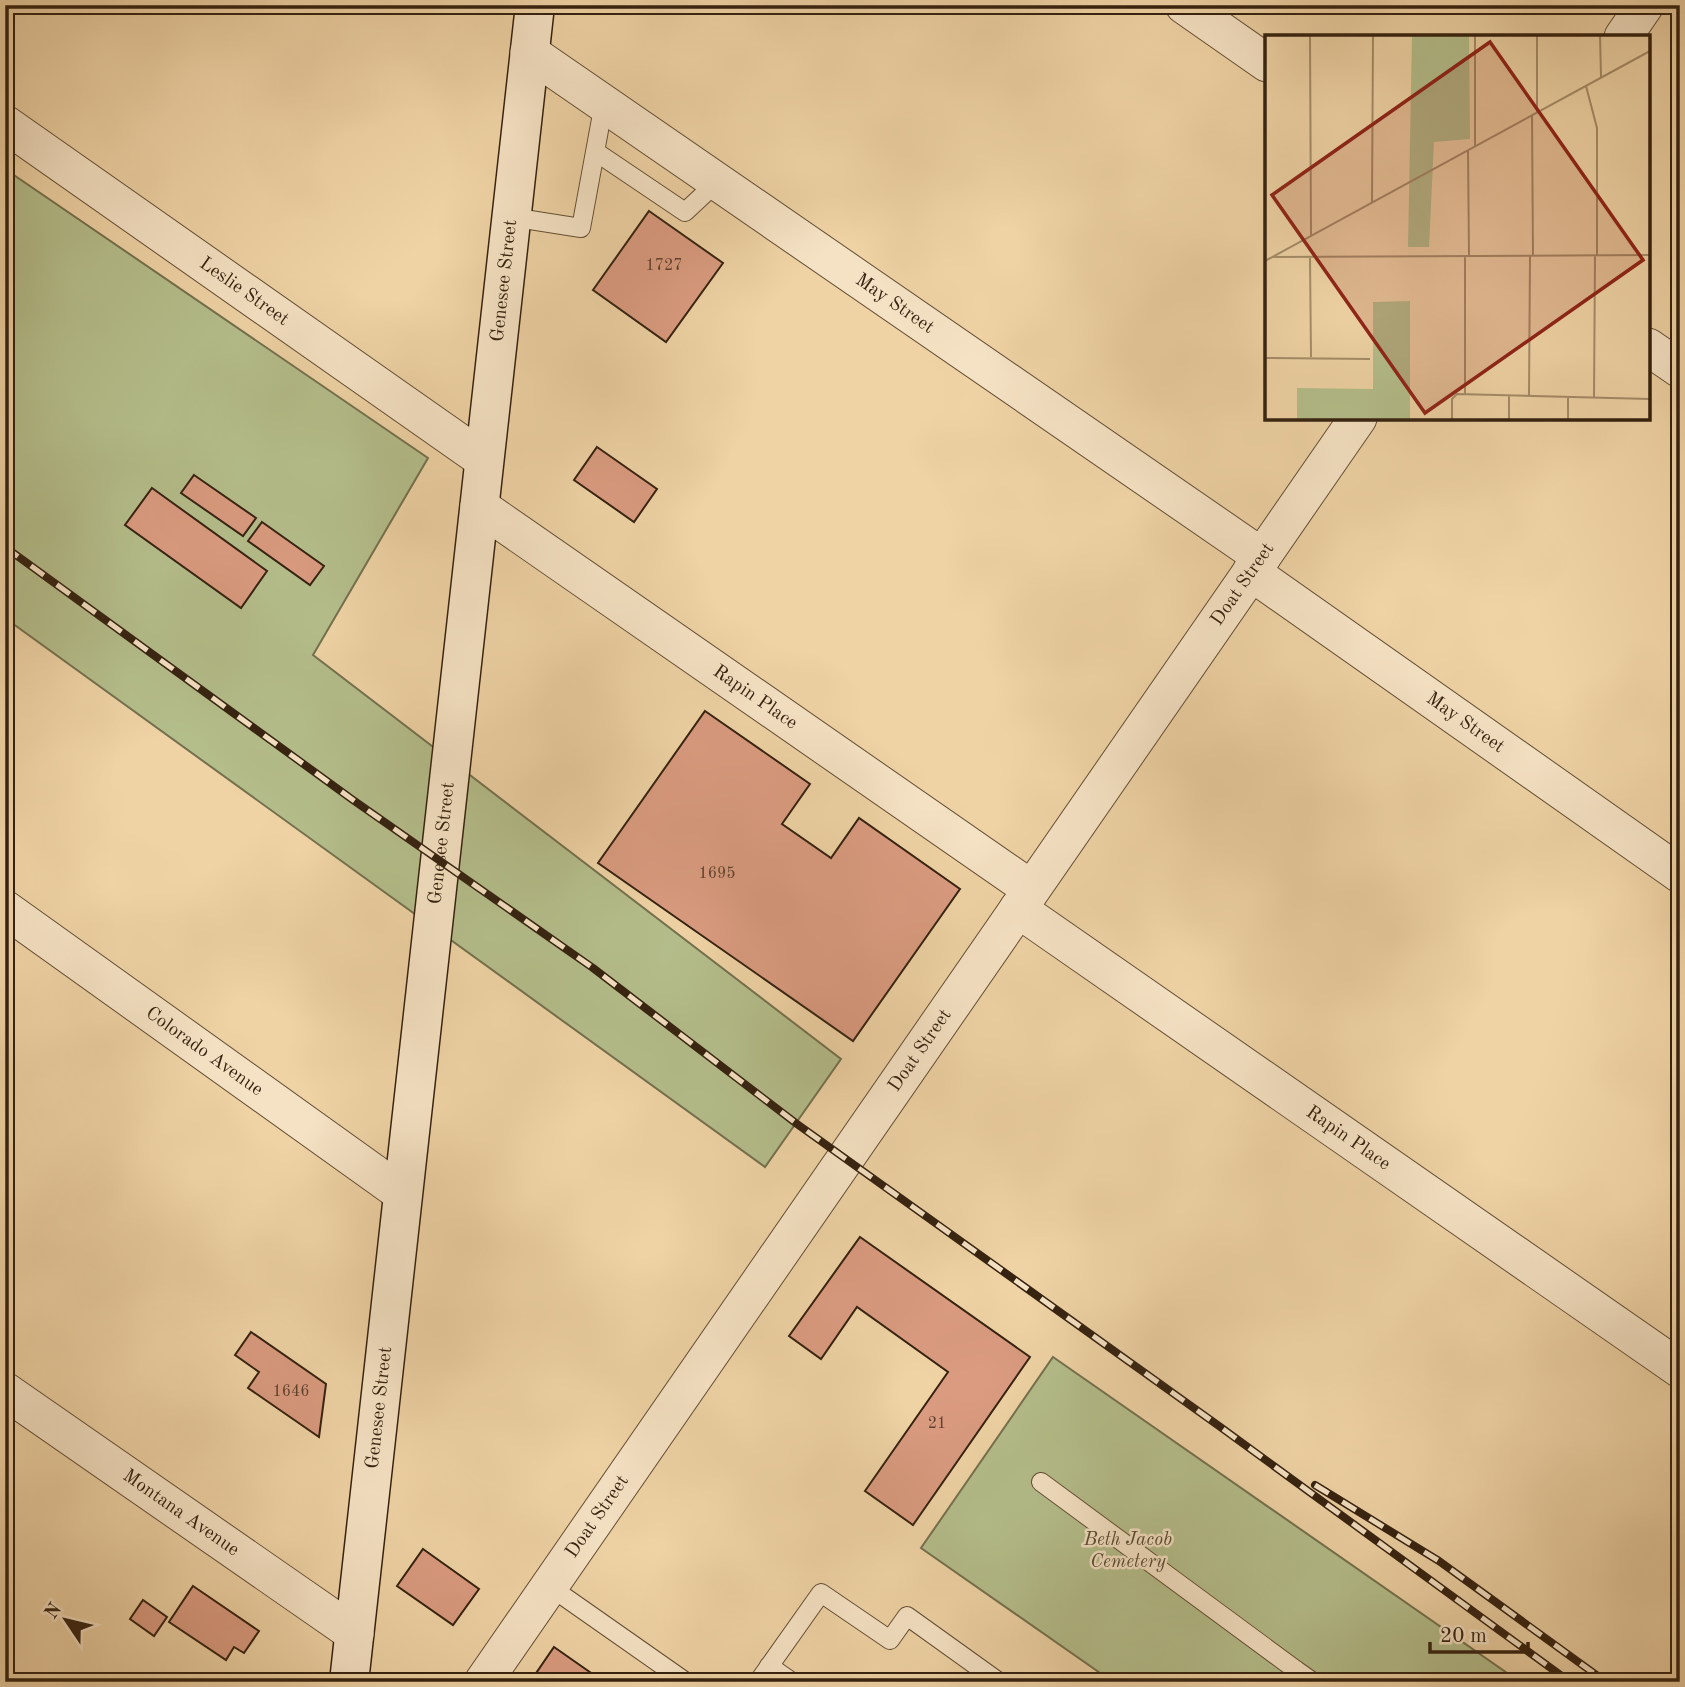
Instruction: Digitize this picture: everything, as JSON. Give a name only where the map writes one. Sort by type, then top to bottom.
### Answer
[{"type":"main road","name":"Genesee Street","points":[[349,1682],[529,52],[531,8]]},
{"type":"street","points":[[1184,5],[1265,62]]},
{"type":"street","points":[[1624,35],[1645,5]]},
{"type":"street","name":"May Street","points":[[529,52],[1256,565],[1680,874]]},
{"type":"street","name":"Leslie Street","points":[[5,124],[484,460]]},
{"type":"street","points":[[1650,348],[1680,369]]},
{"type":"street","name":"Doat Street","points":[[483,1682],[1357,420]]},
{"type":"street","name":"Rapin Place","points":[[479,506],[1680,1369]]},
{"type":"street","name":"Colorado Avenue","points":[[5,909],[403,1194]]},
{"type":"street","name":"Montana Avenue","points":[[5,1391],[355,1634]]},
{"type":"lane","points":[[511,217],[581,228],[604,103]]},
{"type":"lane","points":[[596,152],[685,212],[716,183]]},
{"type":"lane","points":[[1041,1482],[1292,1676],[1313,1682]]},
{"type":"lane","points":[[549,1586],[686,1682]]},
{"type":"lane","points":[[758,1682],[821,1593],[890,1640],[907,1616],[999,1682]]},
{"type":"lane","points":[[769,1666],[792,1682]]},
{"type":"green space","points":[[5,169],[428,458],[313,655],[841,1059],[765,1167],[5,618]]},
{"type":"green space","name":"Beth Jacob Cemetery","points":[[1053,1357],[1520,1682],[1113,1682],[921,1548]]},
{"type":"building","points":[[649,211],[723,263],[666,342],[593,290]]},
{"type":"building","points":[[597,447],[657,489],[634,522],[574,480]]},
{"type":"building","points":[[194,475],[256,518],[243,536],[181,493]]},
{"type":"building","points":[[152,488],[267,571],[241,608],[125,525]]},
{"type":"building","points":[[262,522],[324,566],[310,585],[248,541]]},
{"type":"building","points":[[705,711],[810,784],[782,824],[831,858],[859,818],[960,889],[853,1041],[598,863]]},
{"type":"building","points":[[860,1237],[1030,1357],[913,1525],[865,1491],[948,1372],[857,1307],[821,1359],[789,1336]]},
{"type":"building","points":[[251,1332],[326,1384],[319,1437],[248,1388],[259,1372],[235,1355]]},
{"type":"building","points":[[423,1549],[479,1589],[453,1625],[397,1586]]},
{"type":"building","points":[[193,1586],[259,1631],[244,1653],[234,1647],[226,1660],[169,1622]]},
{"type":"building","points":[[143,1600],[167,1617],[154,1636],[130,1619]]},
{"type":"building","points":[[554,1647],[604,1682],[530,1682]]},
{"type":"railway","points":[[5,547],[353,800],[593,968],[797,1124],[1219,1426],[1570,1682]]},
{"type":"railway","points":[[1315,1485],[1439,1561],[1606,1682]]}]
